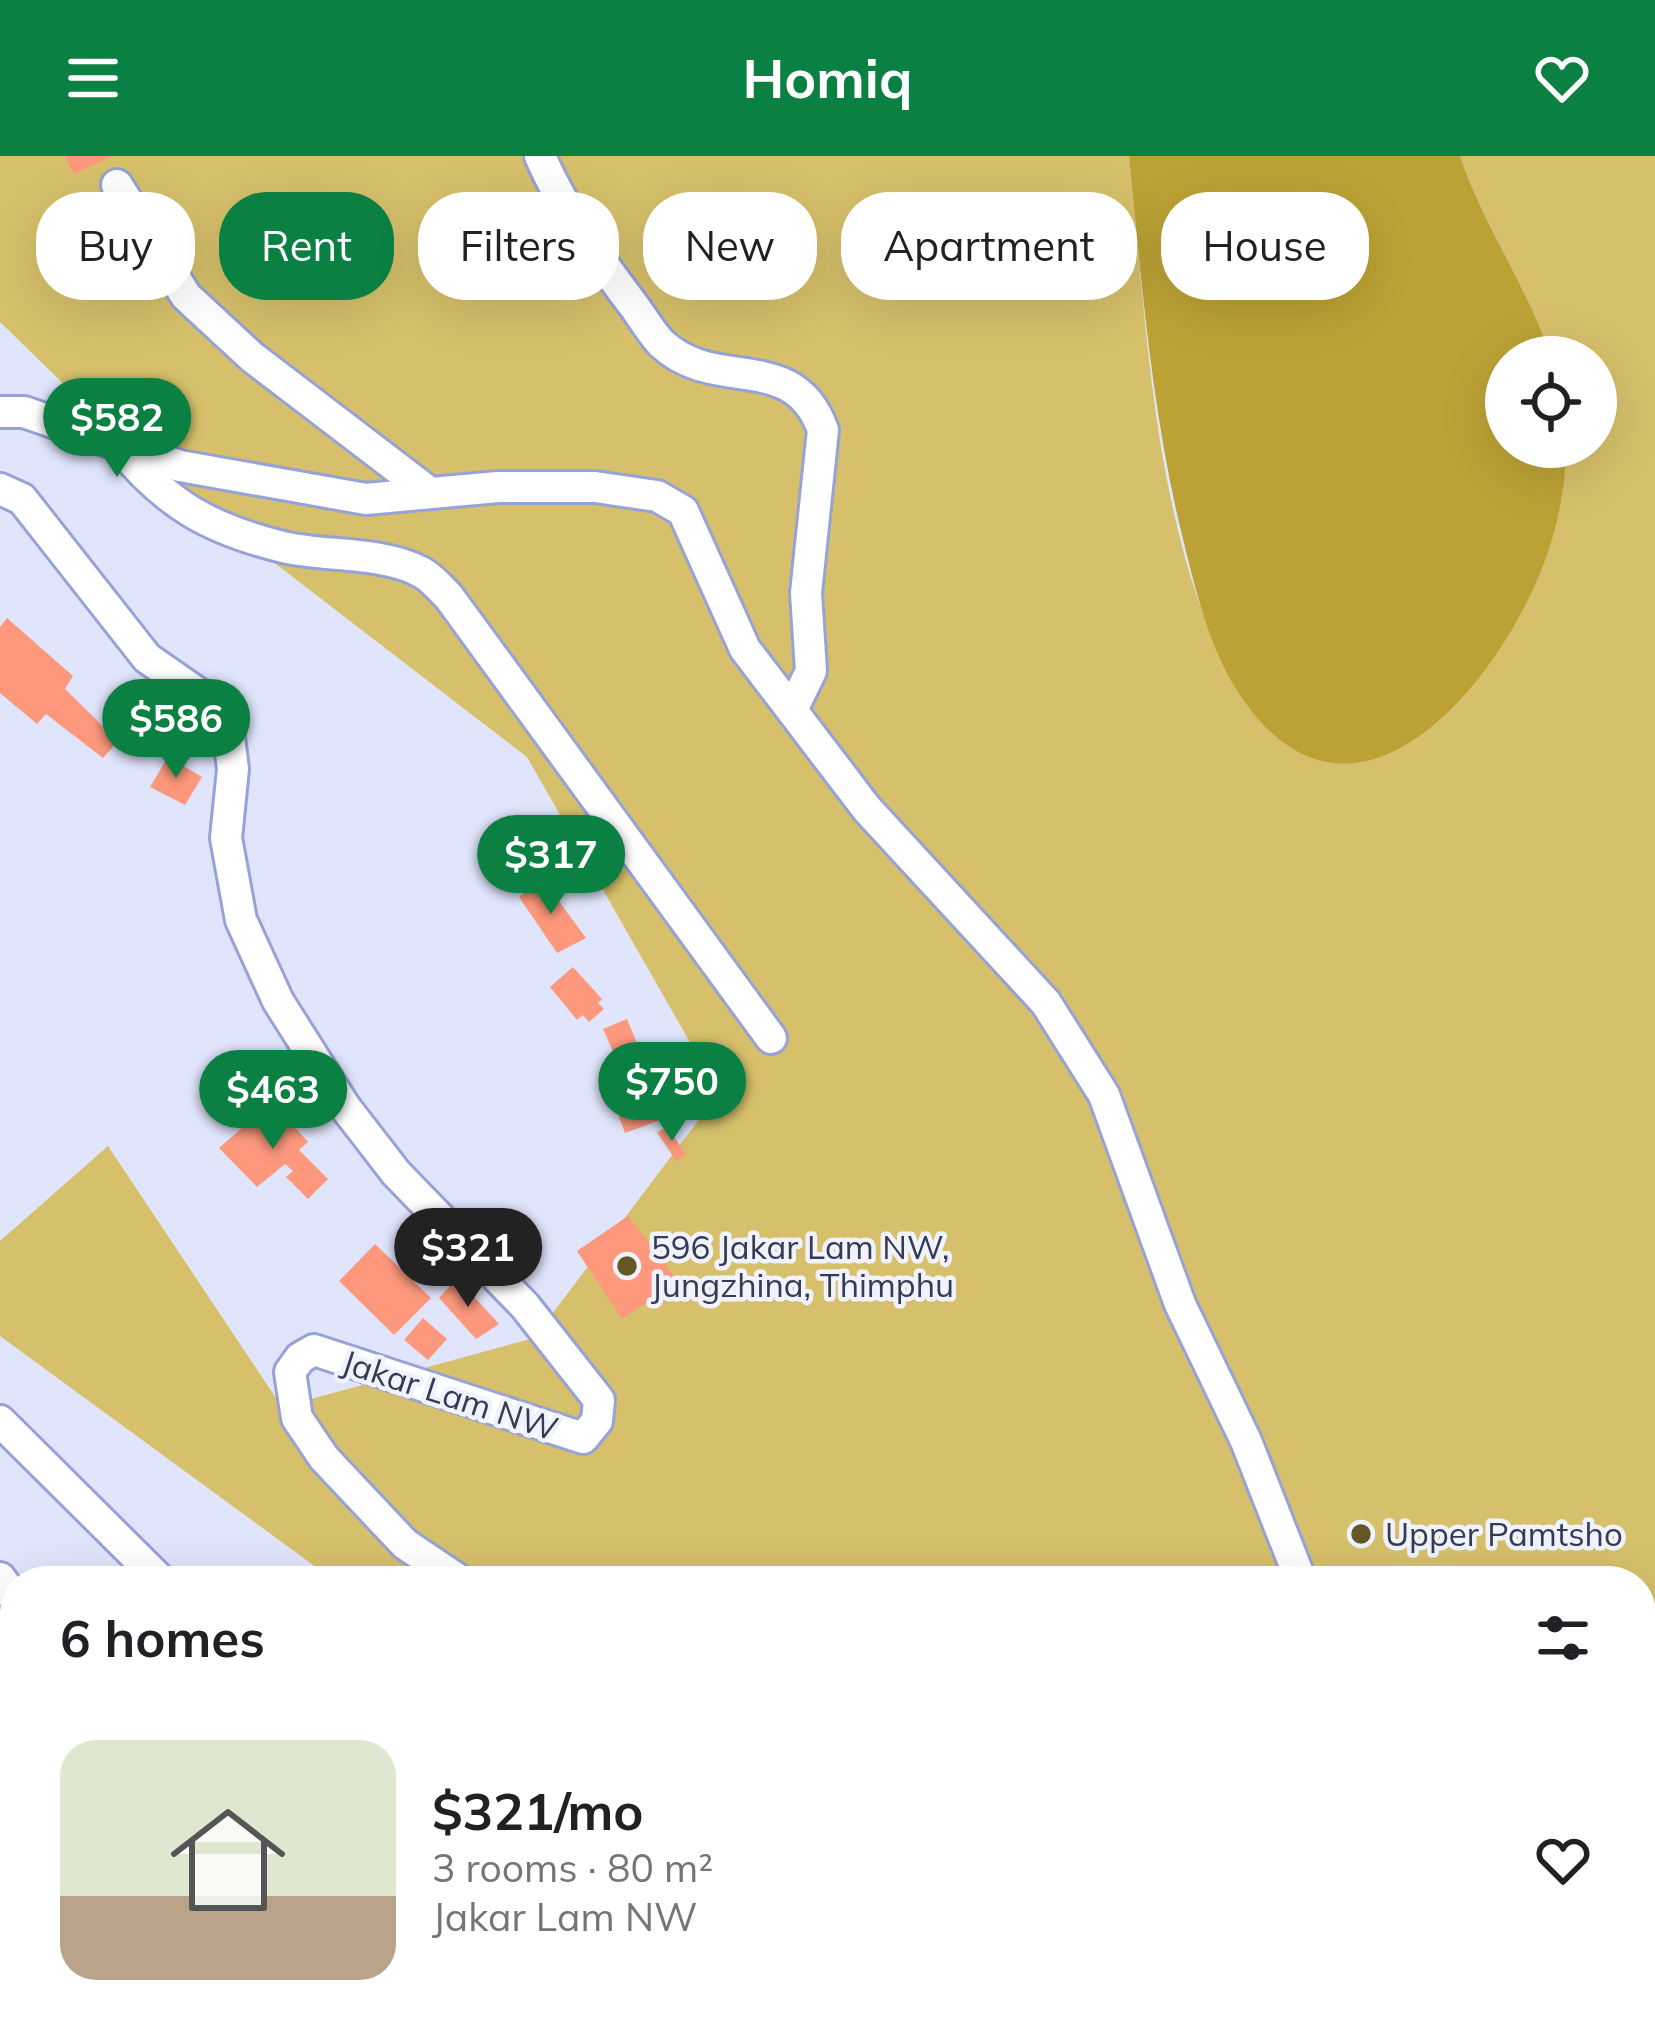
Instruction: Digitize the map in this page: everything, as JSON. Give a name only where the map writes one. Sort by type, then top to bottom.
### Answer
[{"type":"street","points":[[540,156],[605,268],[663,345],[716,373],[769,376],[799,391],[816,411],[823,430],[806,593],[811,671],[793,707]]},
{"type":"street","points":[[117,185],[186,296],[252,357],[430,493]]},
{"type":"street","points":[[0,412],[24,412],[180,466],[366,499],[498,487],[595,487],[657,496],[683,512],[746,649],[867,809],[1046,1004],[1103,1095],[1180,1304],[1246,1441],[1295,1566]]},
{"type":"street","points":[[119,446],[147,481],[194,517],[286,548],[346,553],[421,572],[449,597],[771,1038]]},
{"type":"street","name":"Jakar Lam NW","points":[[0,490],[22,499],[147,658],[226,713],[233,769],[226,838],[242,920],[278,1001],[345,1107],[396,1173],[526,1306],[599,1400],[597,1421],[583,1438],[314,1350],[299,1358],[290,1372],[297,1418],[324,1458],[405,1544],[438,1566]]},
{"type":"street","points":[[0,1421],[146,1566]]},
{"type":"shaded area","points":[[0,156],[1129,156],[1133,192],[841,192],[841,300],[1137,300],[1137,238],[1149,360],[1170,496],[1208,627],[1236,689],[1542,567],[1562,496],[1564,468],[1617,468],[1617,336],[1542,336],[1460,156],[1655,156],[1655,1566],[314,1566],[0,1336],[0,1241],[108,1146],[282,1407],[534,1338],[719,1093],[527,757],[147,465],[0,322]]},
{"type":"shaded area","points":[[1129,156],[1460,156],[1543,336],[1485,336],[1485,468],[1565,468],[1565,476],[1553,535],[1522,612],[1492,661],[1455,705],[1414,740],[1370,760],[1325,762],[1279,740],[1227,672],[1199,599],[1173,495],[1149,351],[1137,192],[1133,192]]},
{"type":"building","points":[[65,156],[112,156],[74,174]]},
{"type":"building","points":[[7,618],[73,676],[65,689],[118,741],[103,758],[46,714],[37,724],[0,693],[0,627]]},
{"type":"building","points":[[168,757],[202,777],[185,805],[150,787]]},
{"type":"building","points":[[541,877],[586,938],[557,953],[519,897]]},
{"type":"building","points":[[573,967],[602,999],[598,1003],[604,1009],[589,1022],[583,1015],[577,1020],[550,987]]},
{"type":"building","points":[[627,1019],[639,1048],[615,1056],[603,1029]]},
{"type":"building","points":[[640,1056],[663,1119],[625,1133],[601,1068]]},
{"type":"building","points":[[272,1102],[308,1142],[299,1150],[328,1179],[308,1199],[286,1177],[293,1171],[285,1164],[257,1187],[219,1148]]},
{"type":"building","points":[[668,1127],[686,1155],[676,1161],[657,1132]]},
{"type":"building","name":"596 Jakar Lam NW, Jungzhina, Thimphu","points":[[628,1216],[678,1281],[622,1319],[577,1251]]},
{"type":"building","points":[[375,1244],[431,1298],[394,1335],[339,1281]]},
{"type":"building","points":[[457,1278],[499,1324],[476,1339],[439,1298]]},
{"type":"building","points":[[423,1318],[447,1339],[428,1360],[404,1340]]},
{"type":"place","name":"596 Jakar Lam NW, Jungzhina, Thimphu","points":[[627,1266]]},
{"type":"place","name":"Upper Pamtsho","points":[[1361,1534]]}]
